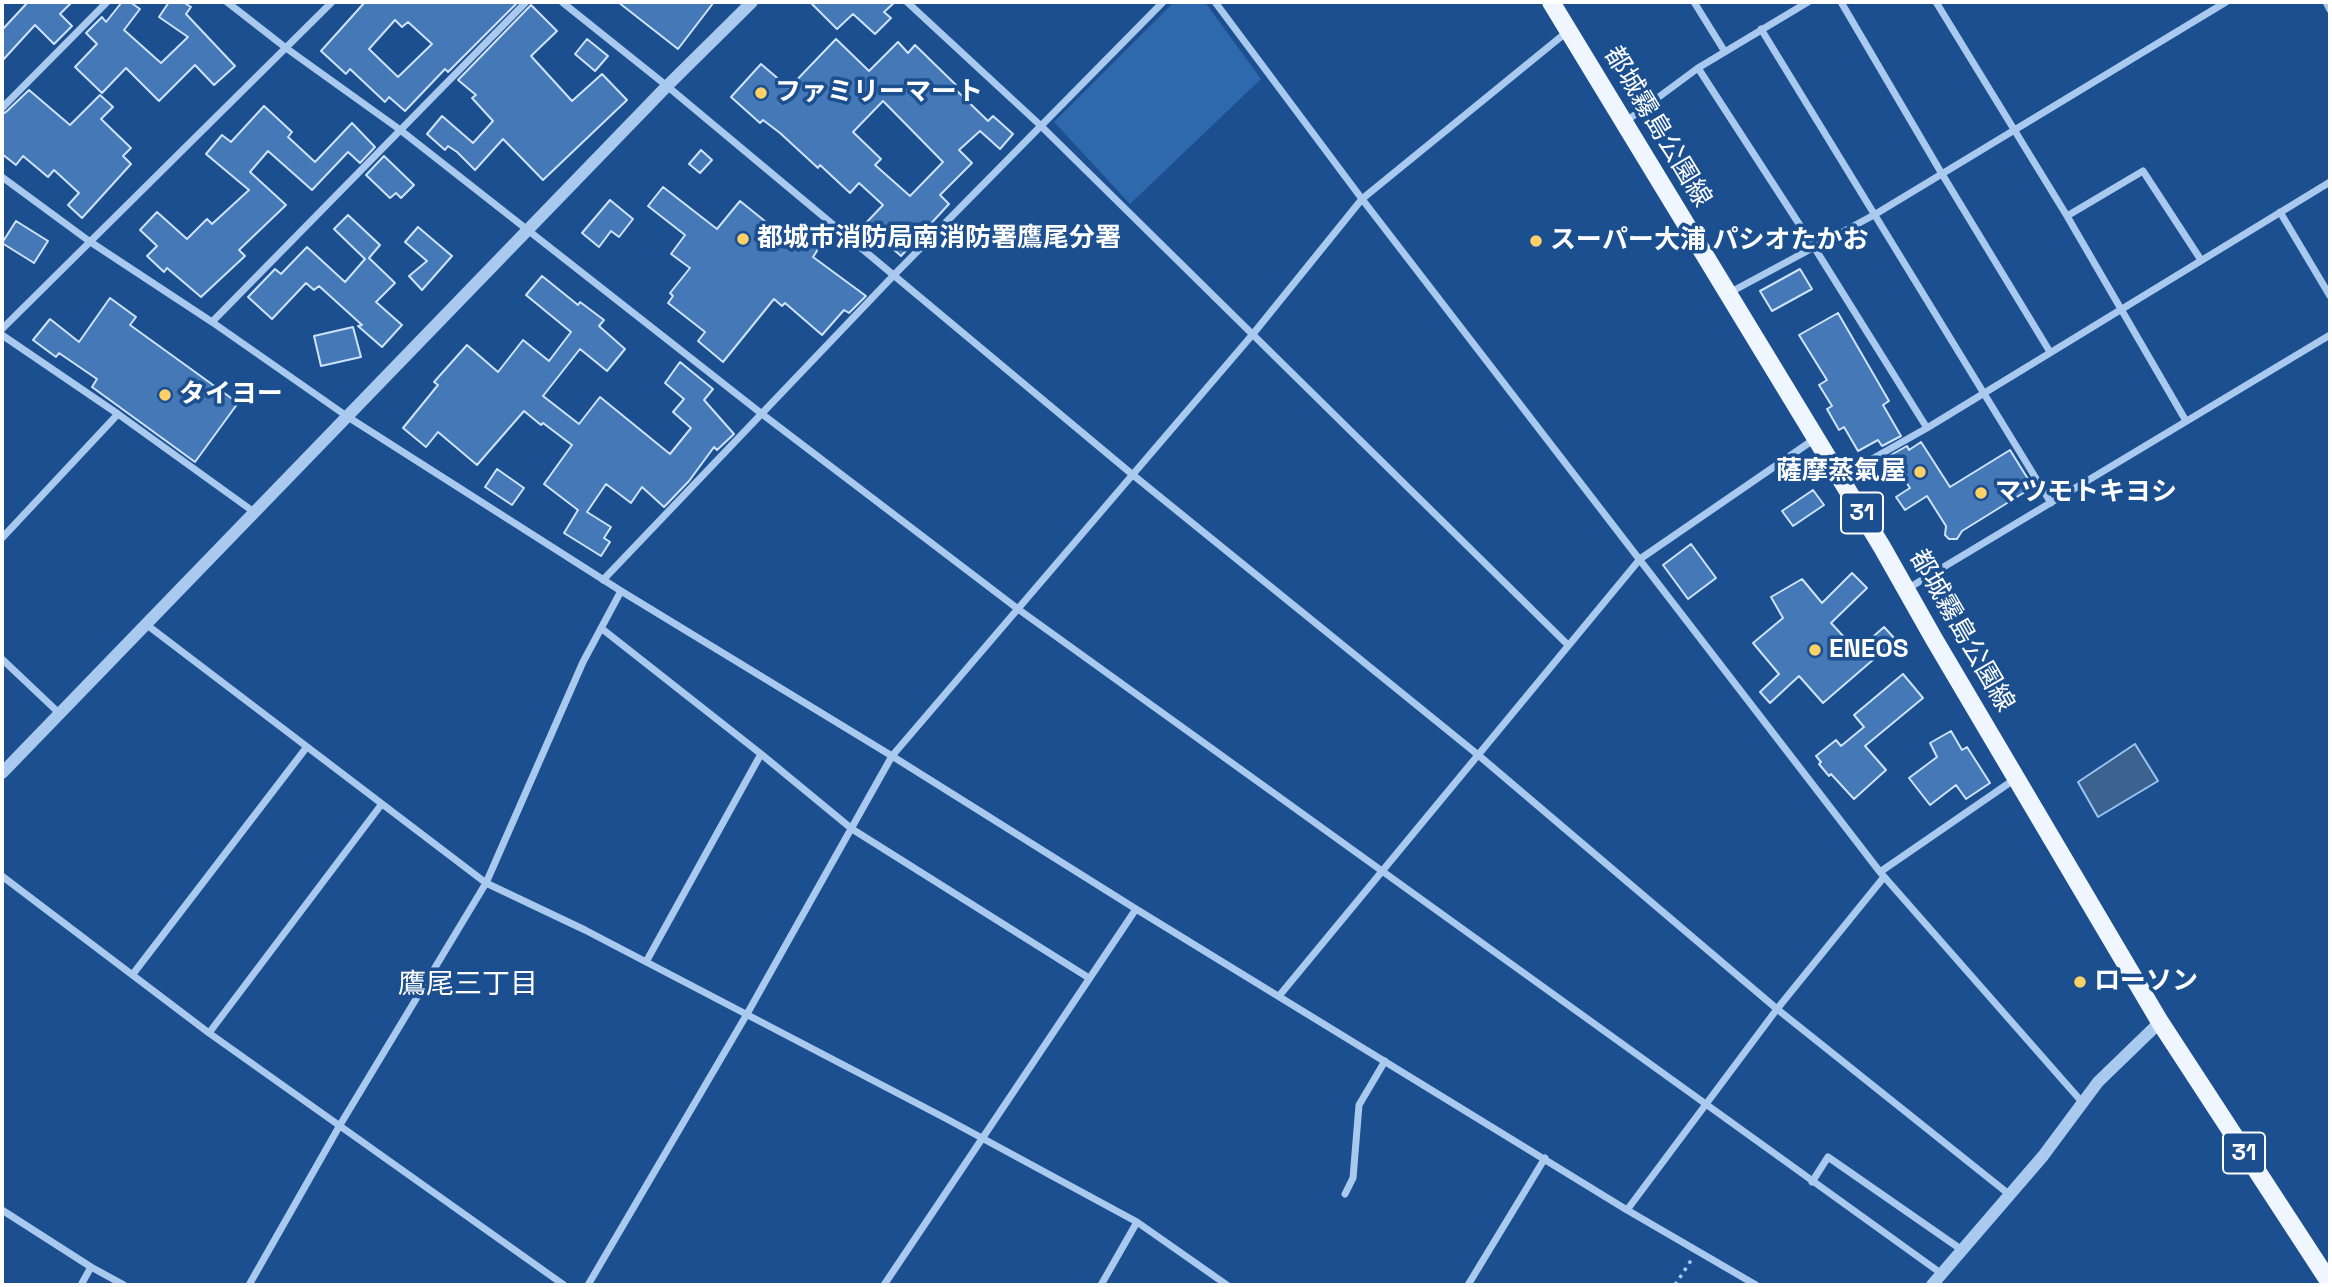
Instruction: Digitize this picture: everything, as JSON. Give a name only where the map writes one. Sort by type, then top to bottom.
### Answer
[{"type":"main road","name":"都城霧島公園線","points":[[1551,2],[1840,477],[2160,1022],[2330,1283]]},
{"type":"street","points":[[2,108],[107,2]]},
{"type":"street","points":[[228,2],[286,48],[399,129],[762,414],[1018,609],[1942,1274]]},
{"type":"street","points":[[2,328],[332,2]]},
{"type":"street","points":[[212,323],[526,2]]},
{"type":"street","points":[[562,2],[667,86],[1133,475],[1477,754],[1777,1009],[2010,1195]]},
{"type":"street","points":[[2,773],[667,86],[752,2]]},
{"type":"street","points":[[907,2],[1040,125],[1567,645]]},
{"type":"street","points":[[603,580],[893,276],[1163,2]]},
{"type":"street","points":[[1215,2],[1362,199],[1882,875],[2082,1102]]},
{"type":"street","points":[[1694,2],[1725,52]]},
{"type":"street","points":[[1623,123],[1698,68],[1808,2]]},
{"type":"street","points":[[1841,2],[2050,352]]},
{"type":"street","points":[[1936,2],[2067,216],[2186,421]]},
{"type":"street","points":[[1728,293],[1874,215],[2226,2]]},
{"type":"street","points":[[2326,2],[2330,10]]},
{"type":"street","points":[[1761,29],[2051,503]]},
{"type":"street","points":[[588,1285],[747,1014],[892,755],[1253,334],[1362,199],[1569,30]]},
{"type":"street","points":[[1698,68],[1927,428]]},
{"type":"street","points":[[2067,216],[2143,171],[2201,260]]},
{"type":"street","points":[[2,177],[89,242],[348,417],[621,592],[892,755],[1136,909],[1627,1210],[1756,1285]]},
{"type":"street","points":[[1840,477],[1927,428],[2330,182]]},
{"type":"street","points":[[2280,212],[2330,296]]},
{"type":"street","points":[[2,335],[254,512]]},
{"type":"street","points":[[1907,590],[2330,335]]},
{"type":"street","points":[[2,538],[118,414]]},
{"type":"street","points":[[1279,996],[1640,559],[1816,438]]},
{"type":"street","points":[[249,1285],[340,1125],[486,883],[583,662],[621,592]]},
{"type":"street","points":[[147,625],[486,883],[747,1014],[1137,1222],[1227,1285]]},
{"type":"street","points":[[601,628],[852,829],[1089,978]]},
{"type":"street","points":[[2,659],[59,713]]},
{"type":"street","points":[[132,974],[306,748]]},
{"type":"street","points":[[646,962],[761,754]]},
{"type":"street","points":[[1627,1210],[1777,1009],[1882,875],[2016,778]]},
{"type":"street","points":[[209,1033],[381,805]]},
{"type":"street","points":[[2,876],[209,1033],[564,1285]]},
{"type":"street","points":[[884,1285],[1136,909]]},
{"type":"street","points":[[1932,1285],[2043,1156],[2082,1102],[2115,1064],[2160,1022]]},
{"type":"street","points":[[1345,1194],[1353,1178],[1359,1105],[1385,1061]]},
{"type":"street","points":[[1812,1182],[1828,1157],[1962,1250]]},
{"type":"street","points":[[1468,1285],[1545,1158]]},
{"type":"street","points":[[2,1210],[124,1285]]},
{"type":"street","points":[[1101,1285],[1137,1222]]},
{"type":"street","points":[[81,1285],[91,1267]]},
{"type":"path","points":[[1675,1285],[1698,1252]]},
{"type":"shaded area","points":[[1174,2],[1205,2],[1261,79],[1130,204],[1054,122]]},
{"type":"shaded area","points":[[2135,744],[2158,781],[2098,817],[2078,782]]},
{"type":"building","points":[[28,2],[72,2],[60,14],[72,26],[54,44],[35,25],[2,61],[2,30]]},
{"type":"building","points":[[122,2],[130,2],[140,9],[124,30],[161,63],[188,37],[159,17],[169,2],[183,2],[191,7],[186,14],[235,66],[214,85],[195,65],[159,101],[126,68],[102,93],[75,67],[97,44],[86,33],[102,17],[106,22]]},
{"type":"building","points":[[365,2],[518,2],[448,72],[445,69],[405,111],[389,97],[385,102],[350,69],[346,74],[321,51]],"holes":[[[395,20],[402,27],[408,22],[432,44],[398,77],[369,49]]]},
{"type":"building","points":[[618,2],[714,2],[678,49]]},
{"type":"building","points":[[810,2],[895,2],[884,12],[891,18],[875,34],[853,14],[837,29]]},
{"type":"building","points":[[531,5],[557,31],[531,56],[572,101],[602,74],[627,100],[543,180],[503,139],[475,170],[457,152],[448,146],[445,150],[427,134],[442,116],[473,143],[493,121],[472,98],[476,95],[458,80]]},
{"type":"building","points":[[587,39],[608,56],[595,71],[575,54]]},
{"type":"building","points":[[836,39],[869,71],[898,42],[908,53],[915,45],[988,121],[993,116],[1013,134],[1000,149],[980,131],[959,150],[972,163],[940,195],[949,204],[901,256],[865,224],[883,205],[859,183],[850,193],[820,165],[818,168],[780,133],[763,120],[760,123],[731,97],[761,64],[789,88]],"holes":[[[883,101],[943,162],[910,196],[875,165],[881,159],[853,132]]]},
{"type":"building","points":[[29,90],[70,125],[100,95],[113,107],[101,119],[131,148],[123,156],[131,164],[82,218],[68,205],[79,193],[54,170],[48,177],[23,156],[16,165],[2,154],[2,114]]},
{"type":"building","points":[[264,106],[292,132],[288,137],[315,162],[352,123],[375,147],[360,163],[348,152],[312,190],[268,151],[250,172],[286,205],[239,250],[245,256],[201,297],[167,268],[164,272],[147,256],[157,246],[140,230],[157,212],[187,239],[207,219],[212,224],[249,190],[206,154],[222,135],[231,142]]},
{"type":"building","points":[[701,150],[712,160],[700,173],[689,164]]},
{"type":"building","points":[[384,156],[414,185],[401,198],[396,193],[390,198],[366,175]]},
{"type":"building","points":[[663,187],[717,229],[740,201],[792,243],[794,239],[803,244],[809,234],[822,243],[813,257],[866,296],[849,313],[844,310],[822,335],[785,303],[782,306],[774,299],[723,362],[698,341],[705,332],[668,303],[673,296],[670,293],[690,268],[671,254],[685,235],[648,206]]},
{"type":"building","points":[[610,200],[633,219],[619,237],[611,231],[599,247],[582,233]]},
{"type":"building","points":[[348,215],[380,245],[369,258],[395,283],[376,302],[402,325],[382,347],[319,286],[314,290],[306,283],[272,319],[248,297],[275,269],[281,274],[307,247],[345,282],[365,259],[334,229]]},
{"type":"building","points":[[16,221],[48,241],[34,263],[2,243]]},
{"type":"building","points":[[418,227],[452,256],[422,290],[409,276],[427,261],[405,242]]},
{"type":"building","points":[[1800,269],[1812,289],[1772,311],[1760,291]]},
{"type":"building","points":[[542,276],[578,305],[580,302],[604,320],[599,326],[625,349],[607,371],[580,349],[543,396],[579,424],[600,397],[670,454],[691,428],[673,412],[684,399],[665,383],[680,362],[713,389],[704,400],[734,434],[717,450],[714,447],[689,481],[664,507],[642,487],[631,503],[606,484],[587,512],[611,527],[604,538],[610,542],[601,556],[564,533],[578,510],[544,484],[572,445],[543,423],[541,425],[524,411],[477,465],[438,432],[426,447],[403,428],[438,385],[434,382],[467,345],[498,372],[523,340],[549,361],[571,332],[526,295]]},
{"type":"building","name":"タイヨー","points":[[110,298],[136,317],[130,325],[238,403],[195,462],[92,387],[97,379],[59,353],[56,357],[33,340],[50,319],[79,342]]},
{"type":"building","points":[[1838,313],[1889,401],[1883,405],[1901,436],[1882,446],[1878,440],[1858,451],[1844,427],[1839,430],[1827,409],[1832,406],[1819,385],[1827,380],[1799,335]]},
{"type":"building","points":[[353,327],[361,357],[321,366],[314,336]]},
{"type":"building","name":"マツモトキヨシ","points":[[1921,442],[1950,487],[2010,450],[2033,487],[1962,531],[1957,539],[1949,539],[1945,535],[1946,526],[1927,496],[1905,510],[1896,497],[1910,488],[1889,456],[1907,446],[1909,450]]},
{"type":"building","points":[[497,469],[524,488],[512,505],[485,487]]},
{"type":"building","points":[[1813,490],[1824,505],[1793,526],[1782,511]]},
{"type":"building","points":[[1691,544],[1716,578],[1688,599],[1663,565]]},
{"type":"building","points":[[1852,573],[1867,588],[1831,623],[1857,651],[1884,627],[1896,640],[1823,703],[1799,676],[1770,703],[1760,692],[1779,674],[1753,643],[1783,618],[1771,597],[1802,579],[1822,603]]},
{"type":"building","points":[[1903,674],[1923,698],[1865,746],[1886,770],[1854,799],[1831,774],[1829,776],[1816,756],[1836,740],[1841,746],[1864,727],[1854,715]]},
{"type":"building","points":[[1951,731],[1962,750],[1967,747],[1990,783],[1966,799],[1956,785],[1930,805],[1909,778],[1937,757],[1930,743]]},
{"type":"place","name":"ファミリーマート","points":[[761,93]]},
{"type":"place","name":"都城市消防局南消防署鷹尾分署","points":[[743,239]]},
{"type":"place","name":"スーパー大浦 パシオたかお","points":[[1536,241]]},
{"type":"place","name":"タイヨー","points":[[165,395]]},
{"type":"place","name":"薩摩蒸氣屋","points":[[1920,472]]},
{"type":"place","name":"マツモトキヨシ","points":[[1981,493]]},
{"type":"place","name":"ENEOS","points":[[1815,650]]},
{"type":"place","name":"ローソン","points":[[2080,982]]},
{"type":"district","name":"鷹尾三丁目","points":[[468,985]]}]
